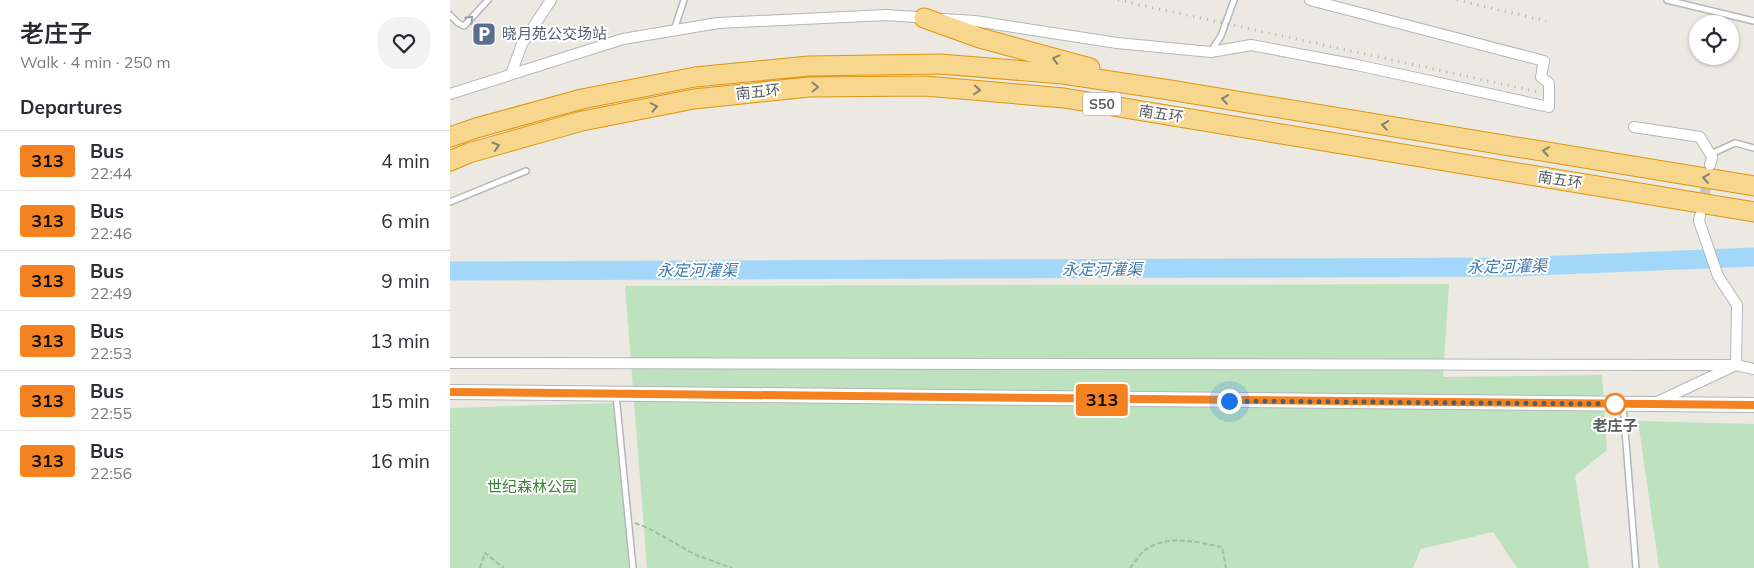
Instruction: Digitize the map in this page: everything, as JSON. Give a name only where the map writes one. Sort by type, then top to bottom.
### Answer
[{"type":"highway","points":[[924,18],[980,38],[1170,90]]},
{"type":"highway","name":"南五环","points":[[450,137],[582,98],[695,77],[809,66],[940,64],[1063,74],[1170,90],[1754,186]]},
{"type":"highway","name":"南五环","points":[[450,161],[469,153],[582,121],[694,99],[809,87],[925,86],[1064,98],[1754,212]]},
{"type":"main road","points":[[450,392],[1754,405]]},
{"type":"street","points":[[511,74],[522,44],[551,0]]},
{"type":"street","points":[[450,94],[624,39],[718,23],[886,15],[975,21],[1117,43],[1211,52],[1251,45],[1357,65],[1549,107],[1549,83],[1542,77],[1544,61],[1310,0]]},
{"type":"street","points":[[1634,127],[1700,138],[1710,160]]},
{"type":"street","points":[[1700,216],[1699,221],[1718,276],[1737,305],[1736,366]]},
{"type":"street","points":[[450,363],[1736,366],[1754,369]]},
{"type":"street","points":[[1651,405],[1736,366]]},
{"type":"lane","points":[[450,15],[464,26],[488,0]]},
{"type":"lane","points":[[674,31],[684,0]]},
{"type":"lane","points":[[1211,52],[1221,36],[1234,0]]},
{"type":"lane","points":[[1667,0],[1754,20]]},
{"type":"lane","points":[[1710,160],[1735,143],[1754,148]]},
{"type":"lane","points":[[450,202],[526,171]]},
{"type":"lane","points":[[616,395],[633,568]]},
{"type":"lane","points":[[1623,404],[1636,568]]},
{"type":"path","points":[[628,520],[650,529],[696,555],[732,568]]},
{"type":"path","points":[[1130,568],[1145,551],[1158,544],[1180,539],[1222,547],[1226,568]]},
{"type":"path","points":[[480,568],[485,553],[504,568]]},
{"type":"green space","points":[[1449,284],[1443,377],[1602,375],[1607,450],[1575,476],[1589,568],[1517,568],[1493,532],[1421,549],[1413,568],[647,568],[625,286]]},
{"type":"green space","name":"世纪森林公园","points":[[617,403],[635,568],[450,568],[450,408]]},
{"type":"green space","points":[[1638,421],[1754,424],[1754,568],[1659,568]]},
{"type":"waterway","name":"永定河灌渠","points":[[450,271],[1514,267],[1754,257]]},
{"type":"tunnel","points":[[1702,208],[1708,176]]},
{"type":"railway","points":[[1118,0],[1539,92]]},
{"type":"railway","points":[[1457,0],[1546,21]]},
{"type":"bus line","name":"313","points":[[450,392],[596,395],[1754,405]]},
{"type":"place","name":"晓月苑公交场站","points":[[484,34]]},
{"type":"place","name":"老庄子","points":[[1615,404]]},
{"type":"route","points":[[1229,401],[1615,404]]}]
